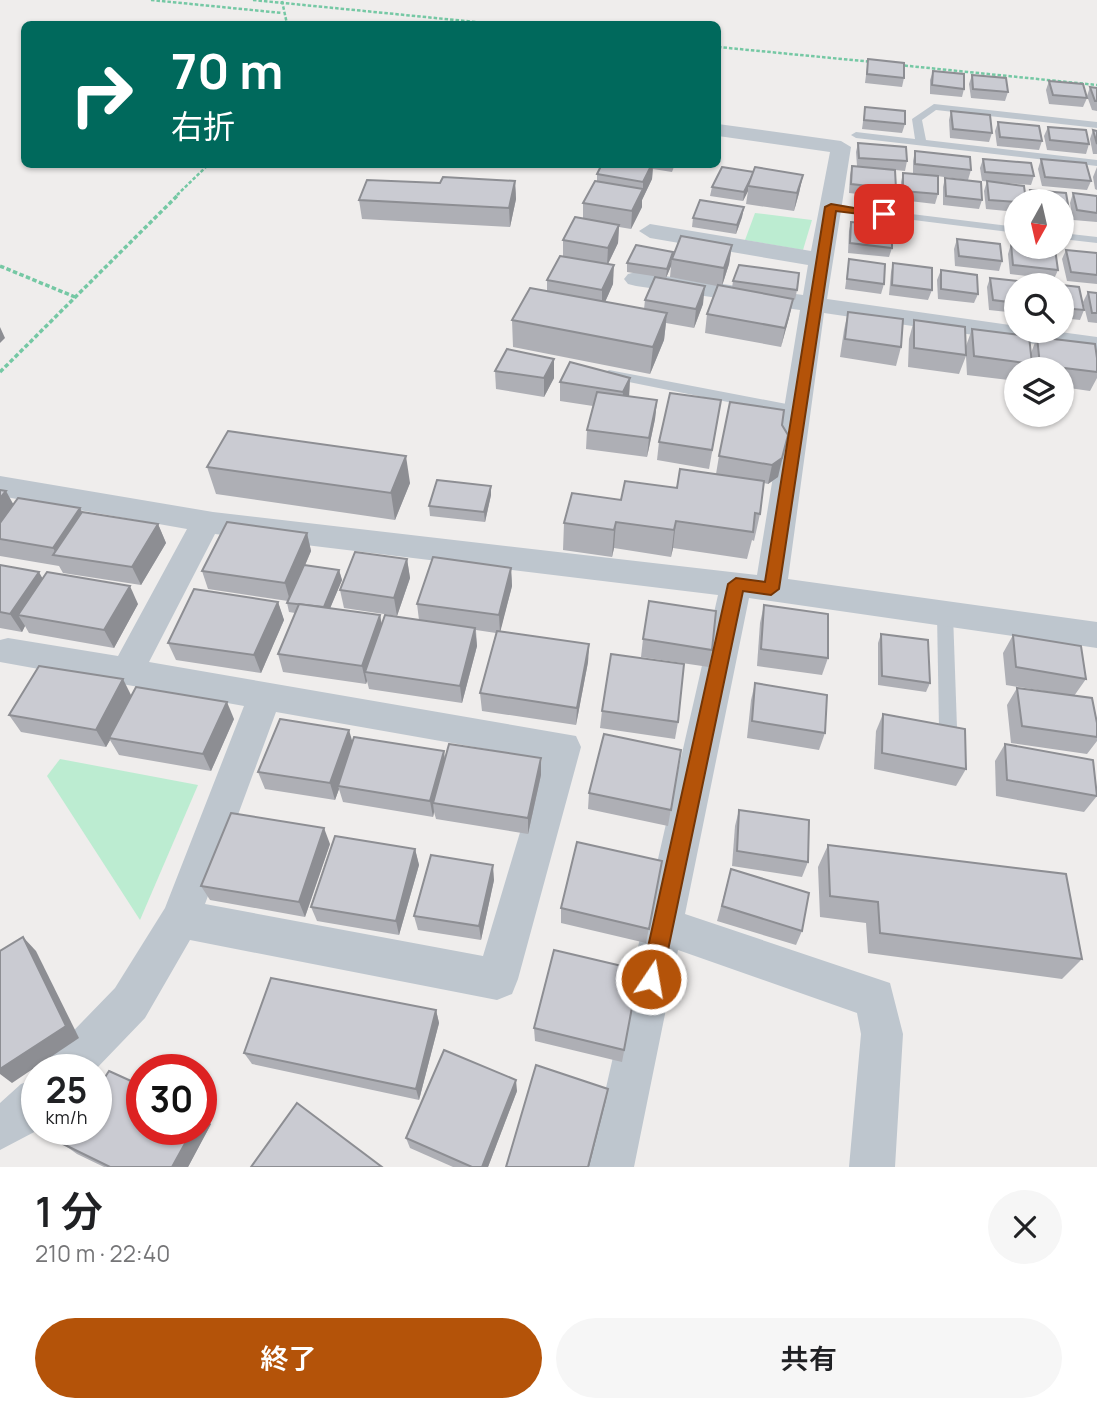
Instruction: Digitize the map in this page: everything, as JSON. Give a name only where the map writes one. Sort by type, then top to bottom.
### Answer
[{"type":"street","points":[[611,1167],[663,926],[754,586],[797,411],[841,147],[721,130]]},
{"type":"street","points":[[650,231],[821,260]]},
{"type":"street","points":[[636,279],[1097,345]]},
{"type":"street","points":[[0,486],[206,522],[754,586],[1097,635]]},
{"type":"street","points":[[127,672],[206,522]]},
{"type":"street","points":[[8,651],[563,747],[497,979],[180,919]]},
{"type":"street","points":[[81,1054],[130,1003],[180,919],[265,695]]},
{"type":"street","points":[[663,926],[876,998],[883,1034],[872,1167]]},
{"type":"street","points":[[0,1128],[21,1116]]},
{"type":"lane","points":[[921,142],[917,119],[934,107],[1097,125]]},
{"type":"lane","points":[[856,135],[1097,163]]},
{"type":"lane","points":[[831,207],[1004,228]]},
{"type":"lane","points":[[1074,237],[1097,240]]},
{"type":"lane","points":[[588,370],[797,411]]},
{"type":"lane","points":[[945,614],[948,729]]},
{"type":"path","points":[[150,0],[282,13]]},
{"type":"path","points":[[253,0],[468,21]]},
{"type":"path","points":[[281,1],[286,21]]},
{"type":"path","points":[[721,47],[880,63]]},
{"type":"path","points":[[894,64],[1097,85]]},
{"type":"path","points":[[0,372],[205,168]]},
{"type":"path","points":[[0,266],[75,297]]},
{"type":"green space","points":[[755,213],[812,220],[803,250],[745,240]]},
{"type":"green space","points":[[60,759],[198,785],[140,920],[47,776]]},
{"type":"building","points":[[868,59],[904,63],[904,78],[867,74]]},
{"type":"building","points":[[933,71],[964,74],[964,89],[932,85]]},
{"type":"building","points":[[972,75],[1006,78],[1008,92],[973,89]]},
{"type":"building","points":[[1049,81],[1083,84],[1087,98],[1053,95]]},
{"type":"building","points":[[1090,87],[1097,88],[1097,101],[1095,101]]},
{"type":"building","points":[[865,107],[905,111],[905,124],[864,120]]},
{"type":"building","points":[[951,111],[990,115],[992,133],[953,129]]},
{"type":"building","points":[[998,122],[1039,126],[1042,141],[1000,137]]},
{"type":"building","points":[[1048,127],[1086,130],[1089,144],[1050,140]]},
{"type":"building","points":[[858,143],[906,147],[907,161],[859,158]]},
{"type":"building","points":[[915,151],[970,157],[971,170],[915,164]]},
{"type":"building","points":[[983,159],[1031,163],[1034,176],[985,172]]},
{"type":"building","points":[[1041,159],[1086,163],[1091,181],[1045,177]]},
{"type":"building","points":[[852,166],[895,170],[896,189],[851,184]]},
{"type":"building","points":[[722,167],[754,172],[744,192],[712,187]]},
{"type":"building","points":[[755,167],[803,175],[797,193],[748,186]]},
{"type":"building","points":[[600,168],[650,168],[643,182],[597,174]]},
{"type":"building","points":[[903,173],[938,176],[938,194],[903,191]]},
{"type":"building","points":[[443,177],[515,181],[509,208],[359,200],[367,180],[440,183]]},
{"type":"building","points":[[945,178],[981,182],[982,200],[946,196]]},
{"type":"building","points":[[595,181],[643,189],[632,211],[583,203]]},
{"type":"building","points":[[987,181],[1024,186],[1024,189],[1004,189],[1004,201],[989,200]]},
{"type":"building","points":[[1074,193],[1097,196],[1097,213],[1077,210]]},
{"type":"building","points":[[700,200],[744,207],[737,225],[693,218]]},
{"type":"building","points":[[575,217],[619,225],[608,248],[563,240]]},
{"type":"building","points":[[851,222],[892,226],[892,248],[850,243]]},
{"type":"building","points":[[681,236],[732,245],[724,268],[672,259]]},
{"type":"building","points":[[957,239],[1000,244],[1002,261],[959,256]]},
{"type":"building","points":[[636,245],[673,252],[667,269],[627,263]]},
{"type":"building","points":[[1074,251],[1097,253],[1097,275],[1071,272],[1068,259],[1074,259]]},
{"type":"building","points":[[560,256],[614,265],[602,290],[547,280]]},
{"type":"building","points":[[849,259],[885,264],[884,284],[847,279]]},
{"type":"building","points":[[1012,259],[1056,259],[1058,270],[1013,265]]},
{"type":"building","points":[[893,263],[932,268],[932,290],[892,285]]},
{"type":"building","points":[[739,265],[799,273],[797,290],[733,281]]},
{"type":"building","points":[[941,270],[977,275],[978,294],[941,289]]},
{"type":"building","points":[[655,277],[705,286],[696,309],[645,300]]},
{"type":"building","points":[[990,278],[1004,280],[1004,301],[993,300]]},
{"type":"building","points":[[718,285],[793,299],[785,328],[707,314]]},
{"type":"building","points":[[1074,286],[1079,287],[1084,310],[1074,309]]},
{"type":"building","points":[[530,288],[667,313],[653,347],[512,320]]},
{"type":"building","points":[[1088,292],[1097,293],[1097,313],[1092,313]]},
{"type":"building","points":[[848,312],[903,319],[901,347],[845,339]]},
{"type":"building","points":[[914,320],[965,327],[966,355],[914,348]]},
{"type":"building","points":[[972,329],[1004,333],[1004,343],[1030,343],[1031,357],[1004,357],[1004,360],[974,356]]},
{"type":"building","points":[[1074,341],[1095,344],[1097,372],[1074,369],[1074,357],[1039,357],[1038,343]]},
{"type":"building","points":[[507,349],[554,359],[544,378],[495,371]]},
{"type":"building","points":[[570,362],[630,378],[623,392],[560,382]]},
{"type":"building","points":[[597,392],[657,400],[649,438],[587,430]]},
{"type":"building","points":[[670,393],[721,400],[712,450],[659,442]]},
{"type":"building","points":[[730,402],[784,410],[782,425],[788,435],[782,458],[772,465],[719,456]]},
{"type":"building","points":[[228,431],[406,456],[391,493],[207,467]]},
{"type":"building","points":[[680,469],[764,481],[760,514],[755,513],[753,532],[676,521],[674,530],[616,522],[614,530],[564,523],[572,493],[621,500],[625,481],[677,488]]},
{"type":"building","points":[[437,480],[491,486],[484,512],[429,506]]},
{"type":"building","points":[[18,498],[80,508],[53,548],[0,539],[0,523]]},
{"type":"building","points":[[82,512],[158,524],[132,567],[53,555]]},
{"type":"building","points":[[227,522],[307,533],[285,583],[202,571]]},
{"type":"building","points":[[355,552],[407,559],[394,598],[340,590]]},
{"type":"building","points":[[433,557],[511,568],[499,615],[417,604]]},
{"type":"building","points":[[0,565],[39,572],[10,614],[0,612]]},
{"type":"building","points":[[304,565],[339,570],[324,607],[287,603]]},
{"type":"building","points":[[47,572],[130,586],[104,630],[18,615]]},
{"type":"building","points":[[194,589],[278,602],[254,655],[168,643]]},
{"type":"building","points":[[649,601],[716,611],[712,650],[643,639]]},
{"type":"building","points":[[299,604],[380,615],[362,666],[278,654]]},
{"type":"building","points":[[764,605],[828,614],[828,658],[761,649]]},
{"type":"building","points":[[385,615],[475,628],[460,686],[365,672]]},
{"type":"building","points":[[497,631],[589,644],[577,708],[480,693]]},
{"type":"building","points":[[881,634],[928,640],[930,683],[882,676]]},
{"type":"building","points":[[1013,635],[1081,646],[1086,679],[1016,667]]},
{"type":"building","points":[[611,654],[684,664],[678,722],[602,711]]},
{"type":"building","points":[[39,666],[123,679],[96,730],[9,715]]},
{"type":"building","points":[[755,683],[827,695],[825,733],[752,721]]},
{"type":"building","points":[[136,687],[227,702],[203,754],[109,738]]},
{"type":"building","points":[[1017,688],[1092,698],[1097,737],[1022,726]]},
{"type":"building","points":[[883,714],[965,729],[966,769],[882,753]]},
{"type":"building","points":[[280,719],[349,730],[330,783],[258,772]]},
{"type":"building","points":[[604,734],[681,750],[671,810],[589,793]]},
{"type":"building","points":[[354,737],[444,751],[430,801],[338,786]]},
{"type":"building","points":[[449,744],[541,758],[528,818],[433,803]]},
{"type":"building","points":[[1005,744],[1093,760],[1097,796],[1007,780]]},
{"type":"building","points":[[739,810],[809,820],[808,862],[737,851]]},
{"type":"building","points":[[231,813],[324,828],[299,902],[201,886]]},
{"type":"building","points":[[335,836],[415,849],[396,921],[311,907]]},
{"type":"building","points":[[577,842],[662,861],[649,929],[561,908]]},
{"type":"building","points":[[828,845],[1066,874],[1082,959],[880,933],[878,902],[830,896]]},
{"type":"building","points":[[431,855],[493,865],[479,926],[414,916]]},
{"type":"building","points":[[731,869],[809,893],[802,931],[722,906]]},
{"type":"building","points":[[23,937],[66,1026],[0,1069],[0,951]]},
{"type":"building","points":[[554,950],[639,970],[624,1050],[534,1028]]},
{"type":"building","points":[[271,978],[436,1010],[416,1089],[244,1053]]},
{"type":"building","points":[[444,1050],[516,1080],[482,1167],[472,1167],[406,1138]]},
{"type":"building","points":[[536,1065],[608,1089],[588,1167],[506,1167]]},
{"type":"building","points":[[112,1072],[126,1079],[126,1145],[184,1145],[172,1167],[110,1167],[65,1145],[112,1145]]},
{"type":"building","points":[[297,1103],[382,1167],[251,1167]]},
{"type":"route","points":[[651,979],[736,584],[771,589],[813,306],[831,207],[884,214]]}]
